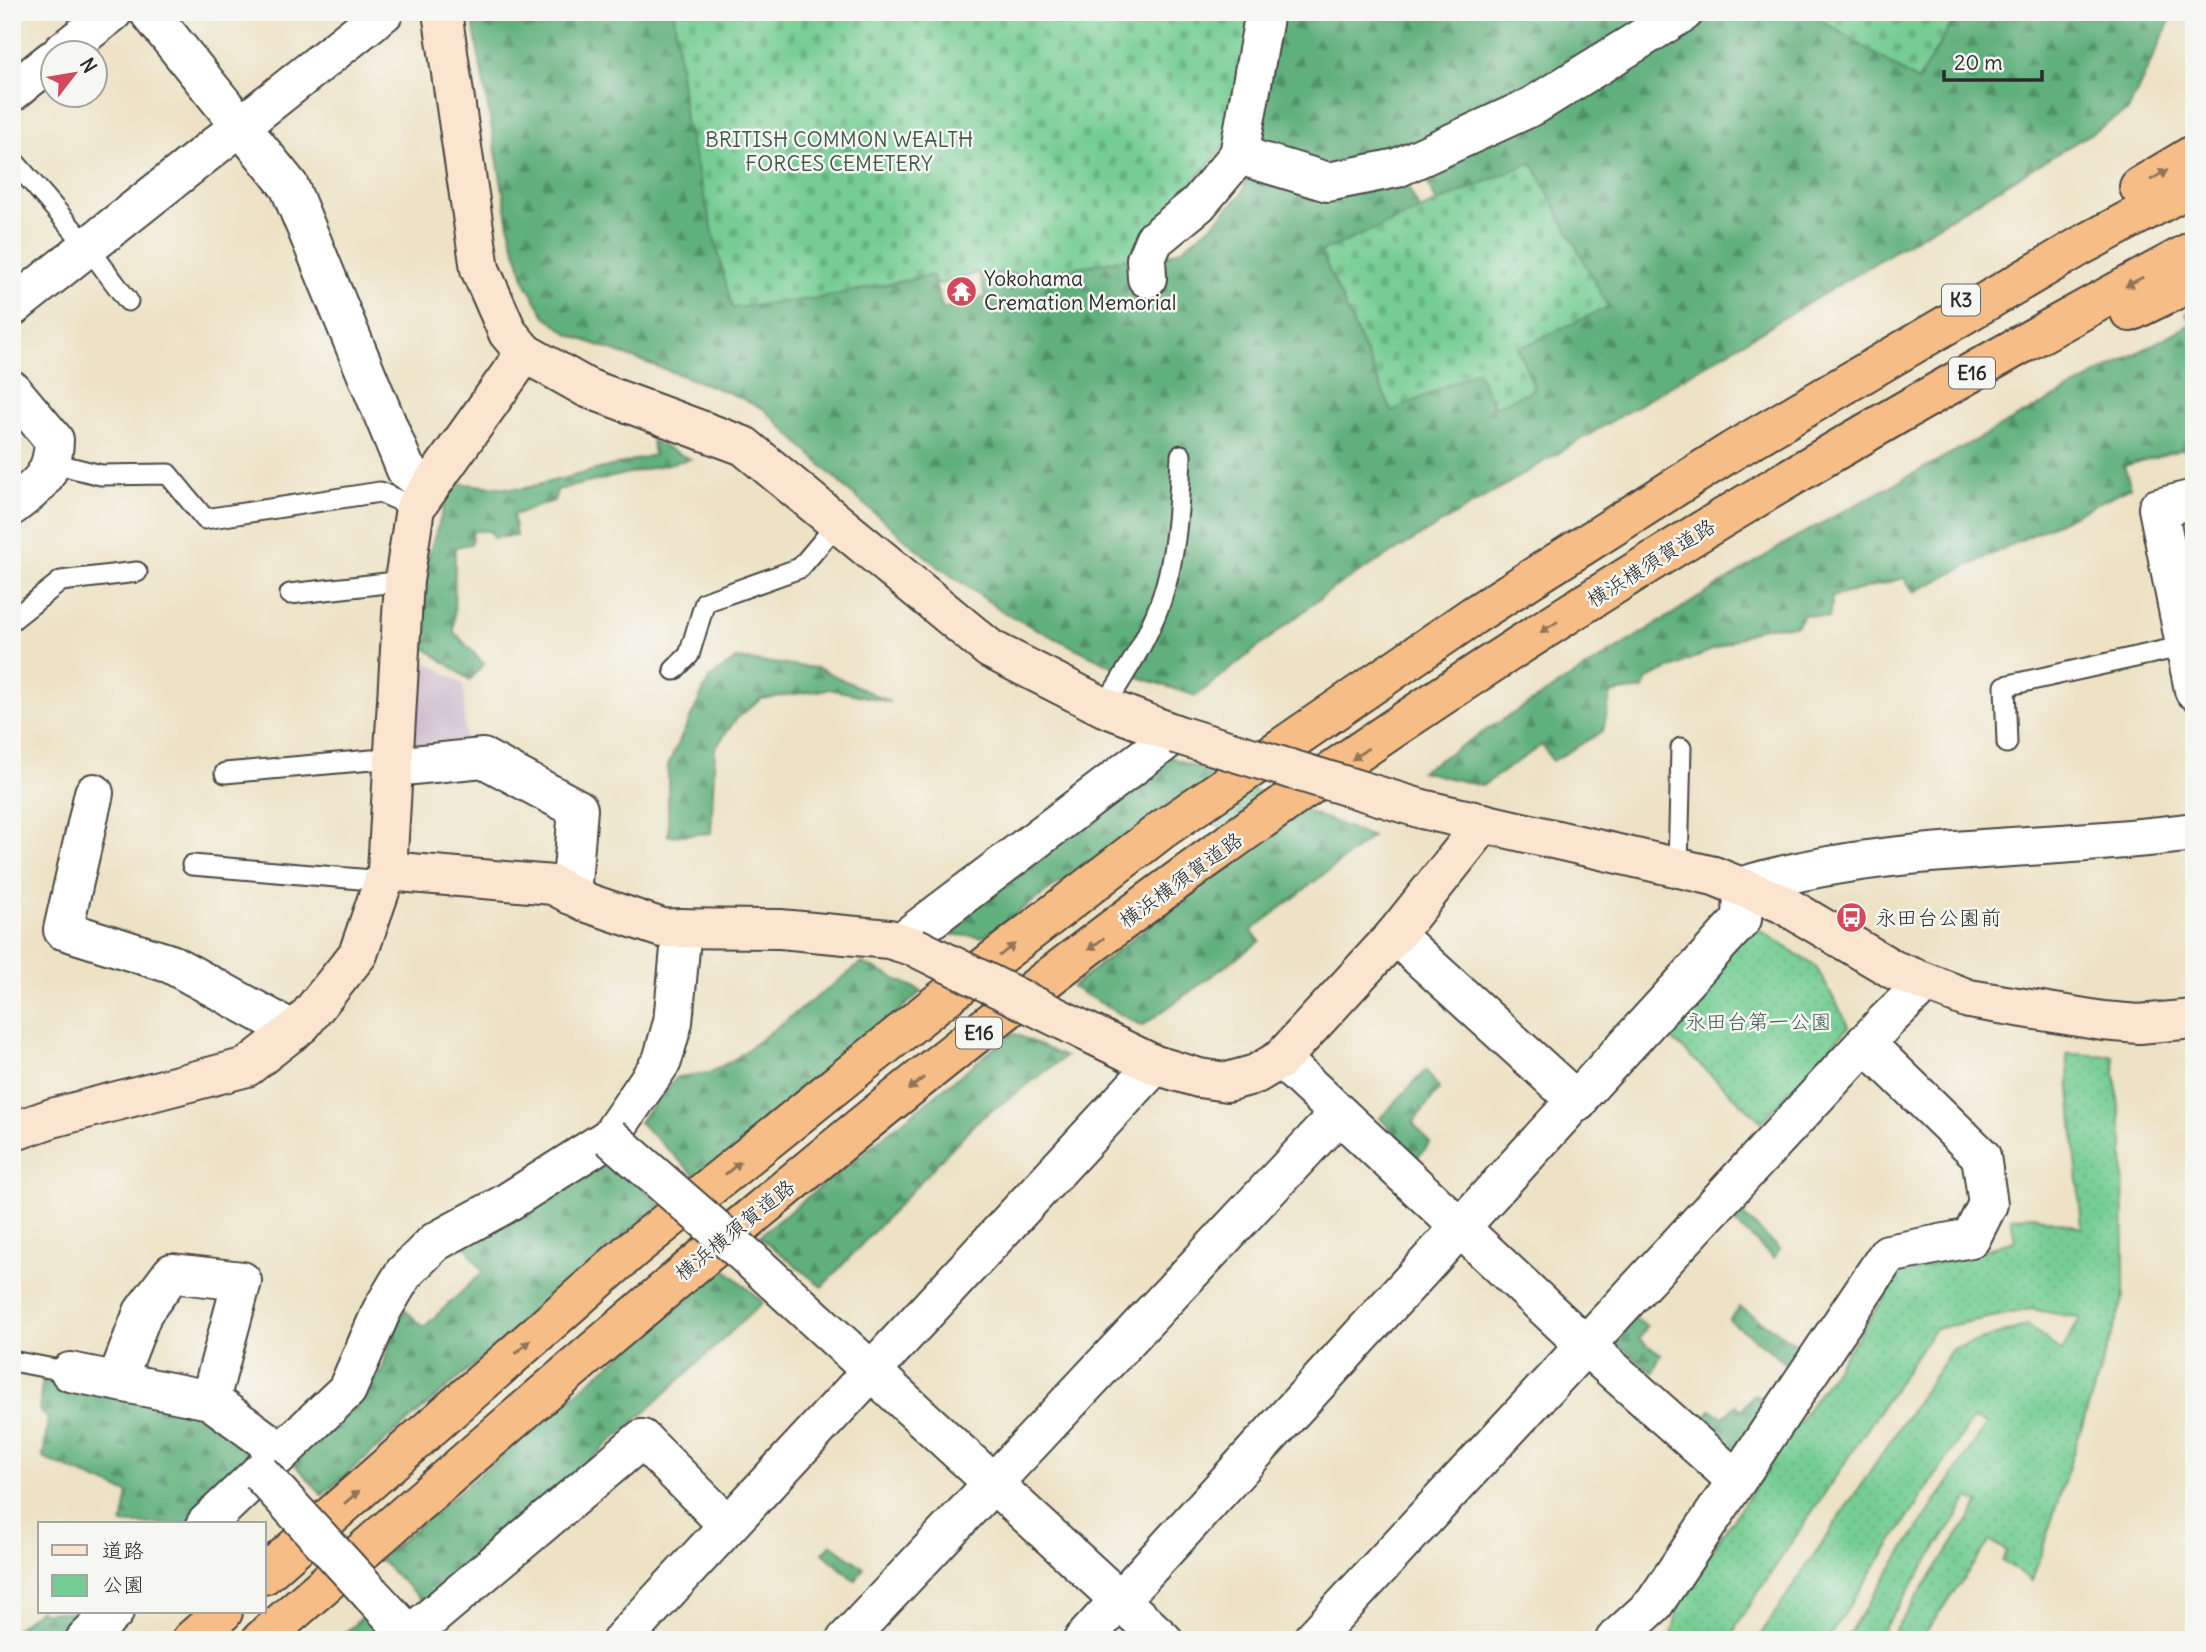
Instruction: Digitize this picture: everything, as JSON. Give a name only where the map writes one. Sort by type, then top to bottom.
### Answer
[{"type":"highway","name":"K3","points":[[1732,451],[2066,231],[2194,154]]},
{"type":"highway","name":"E16","points":[[266,1573],[633,1249],[934,1006],[1163,829],[1474,615],[1732,451],[2078,247],[2194,185]]},
{"type":"highway","name":"横浜横須賀道路","points":[[261,1640],[675,1279],[986,1028],[1205,861],[1481,670],[1752,500],[2102,299],[2194,250]]},
{"type":"highway","points":[[1752,500],[2194,281]]},
{"type":"highway","points":[[191,1640],[221,1614]]},
{"type":"street","points":[[80,38],[113,12]]},
{"type":"street","points":[[149,12],[289,186],[406,470],[422,498]]},
{"type":"street","points":[[12,307],[384,12]]},
{"type":"street","points":[[442,12],[480,269],[508,333],[524,353],[587,388],[744,446],[990,649],[1104,707],[1175,734],[1422,809],[1678,867],[1743,886],[1781,903],[1894,970],[1925,984],[1982,1002],[2139,1024],[2194,1019]]},
{"type":"street","points":[[1147,278],[1146,259],[1154,240],[1198,204],[1240,155],[1265,12]]},
{"type":"street","points":[[1240,155],[1328,182],[1410,168],[1533,106],[1684,12]]},
{"type":"street","points":[[12,92],[38,71]]},
{"type":"street","points":[[12,1132],[52,1118],[247,1067],[294,1031],[358,954],[386,876],[404,581],[422,498],[524,353]]},
{"type":"street","points":[[12,390],[54,440],[53,463],[36,488],[12,506]]},
{"type":"street","points":[[2194,499],[2158,508],[2189,645],[2194,690]]},
{"type":"street","points":[[908,945],[1175,734]]},
{"type":"street","points":[[393,762],[483,758],[578,809],[571,894]]},
{"type":"street","points":[[94,793],[63,930],[171,964],[294,1031]]},
{"type":"street","points":[[386,876],[522,880],[553,885],[662,928],[780,929],[908,945],[1155,1065],[1199,1078],[1227,1082],[1256,1074],[1281,1059],[1395,935],[1484,823]]},
{"type":"street","points":[[1743,886],[1863,860],[2127,841],[2194,832]]},
{"type":"street","points":[[1083,1640],[1578,1102],[1742,919],[1743,886]]},
{"type":"street","points":[[208,1522],[346,1390],[382,1310],[404,1273],[428,1250],[610,1137],[662,1061],[673,1022],[682,928]]},
{"type":"street","points":[[1395,935],[1578,1102]]},
{"type":"street","points":[[1312,1640],[1866,1043],[1925,984]]},
{"type":"street","points":[[1635,1633],[1888,1254],[1971,1238],[1988,1204],[1981,1156],[1866,1043]]},
{"type":"street","points":[[1281,1059],[1585,1345],[1736,1480]]},
{"type":"street","points":[[622,1640],[1155,1065]]},
{"type":"street","points":[[846,1640],[1338,1115]]},
{"type":"street","points":[[610,1137],[750,1259],[1163,1640]]},
{"type":"street","points":[[117,1380],[143,1312],[172,1273],[242,1281],[210,1400]]},
{"type":"street","points":[[70,1372],[210,1400],[270,1462],[406,1637],[642,1439],[728,1525]]},
{"type":"street","points":[[85,1640],[112,1614]]},
{"type":"lane","points":[[12,159],[88,247],[128,301]]},
{"type":"lane","points":[[1104,707],[1153,621],[1171,555],[1179,506],[1181,455]]},
{"type":"lane","points":[[53,463],[102,475],[168,474],[205,519],[380,492],[422,498]]},
{"type":"lane","points":[[674,670],[689,655],[705,602],[800,568],[836,524]]},
{"type":"lane","points":[[12,620],[61,581],[137,572]]},
{"type":"lane","points":[[290,594],[404,581]]},
{"type":"lane","points":[[2007,743],[2005,686],[2189,645]]},
{"type":"lane","points":[[1678,867],[1681,748]]},
{"type":"lane","points":[[225,773],[393,762]]},
{"type":"lane","points":[[192,865],[386,876]]},
{"type":"lane","points":[[12,1361],[70,1372]]},
{"type":"shaded area","points":[[419,657],[464,685],[465,742],[411,746]]},
{"type":"green space","points":[[471,12],[674,12],[685,119],[733,308],[819,298],[932,275],[943,309],[985,297],[979,273],[1038,274],[1130,258],[1157,259],[1182,249],[1213,224],[1242,194],[1252,158],[1275,12],[1809,12],[1918,81],[1958,12],[2174,12],[2128,111],[1332,589],[1196,696],[1126,673],[1008,615],[936,565],[845,488],[764,409],[730,393],[570,335],[545,316],[526,284],[511,236]],"holes":[[[1532,163],[1518,349],[1534,388],[1477,370],[1392,411],[1322,253],[1420,210],[1402,176],[1421,168],[1437,203]]]},
{"type":"green space","name":"BRITISH COMMON WEALTH FORCES CEMETERY","points":[[674,12],[1257,12],[1237,131],[1130,258],[1038,274],[979,273],[936,285],[932,275],[819,298],[732,308],[685,119]]},
{"type":"green space","points":[[1809,12],[1958,12],[1918,81]]},
{"type":"green space","points":[[1532,162],[1608,307],[1518,349],[1535,389],[1494,407],[1477,371],[1392,412],[1321,252]]},
{"type":"green space","points":[[2194,309],[2194,446],[2124,466],[2131,487],[1914,592],[1904,578],[1832,597],[1829,618],[1803,614],[1797,626],[1763,627],[1647,679],[1643,689],[1611,693],[1603,731],[1553,761],[1542,745],[1482,786],[1421,771],[1794,538],[2191,324],[2186,313]]},
{"type":"green space","points":[[652,441],[690,459],[557,490],[554,501],[513,515],[516,536],[493,538],[490,531],[473,531],[471,544],[455,547],[454,632],[484,664],[470,680],[422,646],[423,572],[452,483],[522,489],[654,455]]},
{"type":"green space","points":[[736,659],[818,668],[890,702],[830,689],[761,699],[737,718],[715,748],[711,833],[668,836],[668,765],[709,679]]},
{"type":"green space","points":[[1163,754],[1372,837],[1251,931],[1260,941],[1142,1026],[1072,987],[1247,846],[1178,799],[983,937],[944,934],[950,918]]},
{"type":"green space","name":"永田台第一公園","points":[[1754,926],[1816,967],[1849,1026],[1762,1122],[1658,1026]]},
{"type":"green space","points":[[862,963],[922,991],[702,1182],[639,1122],[677,1077],[709,1073],[736,1058]]},
{"type":"green space","points":[[1013,1033],[1065,1057],[976,1122],[822,1287],[759,1236]]},
{"type":"green space","points":[[2067,1054],[2113,1056],[2123,1144],[2124,1296],[2032,1581],[2002,1560],[2007,1551],[1990,1541],[1920,1640],[1888,1640],[1980,1503],[1969,1498],[1876,1640],[1844,1640],[1987,1424],[1973,1419],[1827,1640],[1757,1640],[1952,1349],[2028,1325],[2062,1352],[2080,1318],[2031,1309],[1934,1329],[1737,1624],[1733,1640],[1671,1640],[1680,1597],[1900,1274],[2015,1241],[2011,1218],[2034,1216],[2082,1228]]},
{"type":"green space","points":[[1426,1070],[1439,1089],[1413,1123],[1430,1143],[1417,1158],[1380,1118]]},
{"type":"green space","points":[[607,1159],[662,1204],[322,1495],[292,1461],[382,1372],[393,1328],[405,1310],[424,1327],[483,1272],[464,1244],[534,1209]]},
{"type":"green space","points":[[1736,1196],[1748,1202],[1744,1216],[1780,1249],[1774,1259],[1725,1213]]},
{"type":"green space","points":[[724,1268],[763,1302],[642,1415],[424,1602],[379,1559]]},
{"type":"green space","points":[[1740,1307],[1799,1346],[1787,1364],[1729,1320]]},
{"type":"green space","points":[[1629,1315],[1647,1326],[1639,1339],[1661,1354],[1653,1373],[1614,1341]]},
{"type":"green space","points":[[43,1375],[206,1408],[266,1453],[191,1522],[122,1522],[128,1493],[43,1458],[48,1418],[39,1411]]},
{"type":"green space","points":[[1754,1395],[1768,1401],[1739,1445],[1723,1448],[1700,1423],[1710,1410],[1724,1417],[1736,1405],[1741,1410]]},
{"type":"green space","points":[[831,1544],[864,1568],[855,1581],[823,1553]]},
{"type":"green space","points":[[38,1611],[38,1614],[92,1614],[64,1640],[12,1640],[12,1633]]},
{"type":"green space","points":[[365,1615],[382,1634],[379,1640],[337,1640]]},
{"type":"place","name":"Yokohama Cremation Memorial","points":[[961,291]]},
{"type":"place","name":"永田台公園前","points":[[1852,918]]}]
